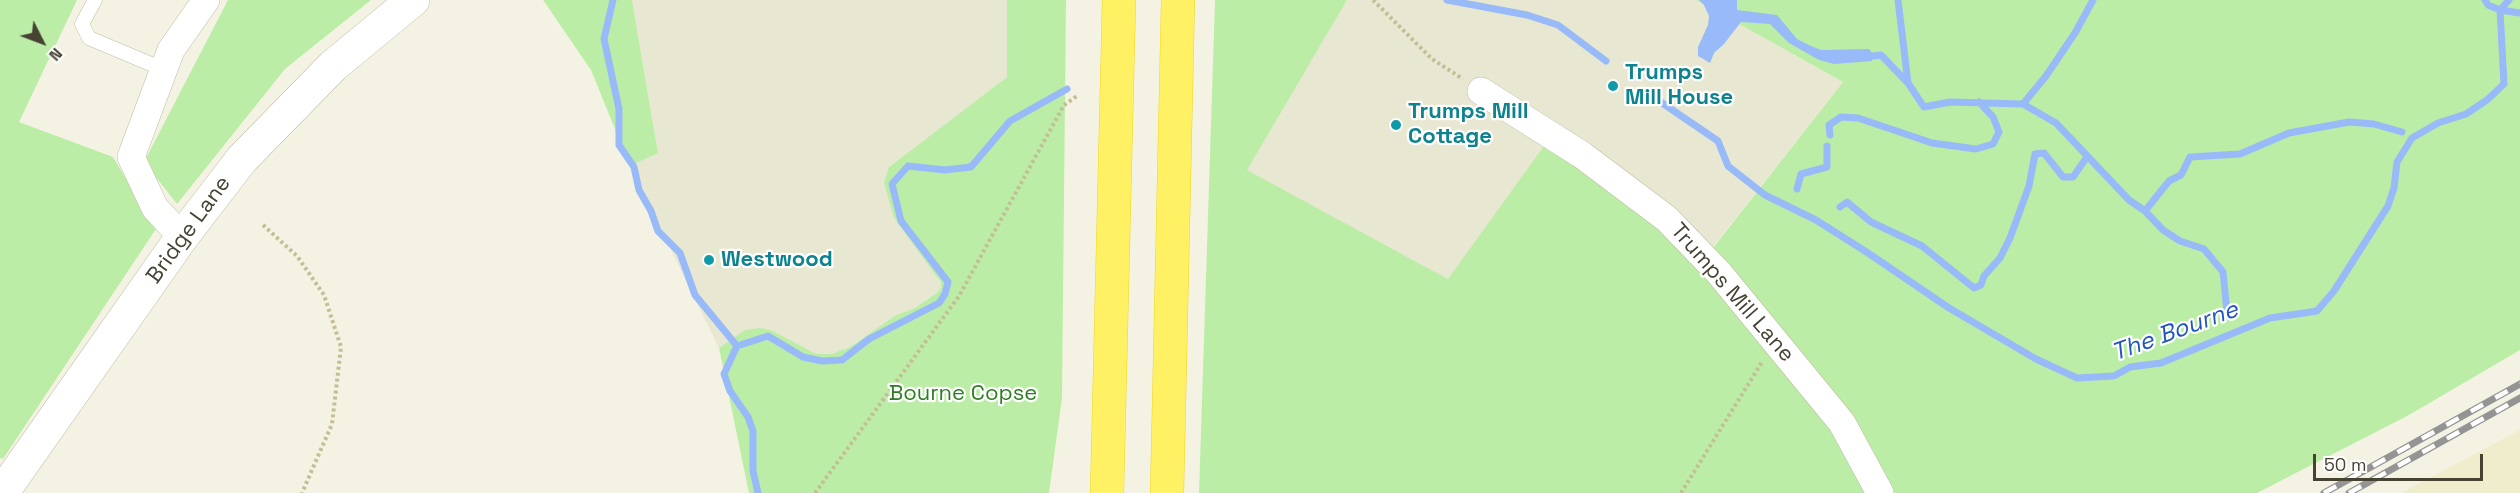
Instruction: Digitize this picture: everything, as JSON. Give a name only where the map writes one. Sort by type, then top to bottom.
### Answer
[{"type":"highway","points":[[1107,493],[1119,0]]},
{"type":"highway","points":[[1167,493],[1178,0]]},
{"type":"street","points":[[182,237],[155,207],[131,157],[171,50],[206,0]]},
{"type":"street","name":"Bridge Lane","points":[[2,493],[182,237],[242,159],[333,66],[413,0]]},
{"type":"street","name":"Trumps Mill Lane","points":[[1481,90],[1582,155],[1667,219],[1719,273],[1842,423],[1880,493]]},
{"type":"lane","points":[[95,0],[82,24],[89,38],[165,70]]},
{"type":"path","points":[[1373,0],[1432,59],[1481,90]]},
{"type":"path","points":[[815,493],[958,296],[1064,105],[1077,96]]},
{"type":"path","points":[[263,225],[297,256],[324,295],[341,347],[332,424],[302,493]]},
{"type":"path","points":[[1681,493],[1775,341]]},
{"type":"shaded area","points":[[632,0],[1007,0],[1007,77],[889,167],[894,218],[937,274],[941,287],[938,292],[915,308],[896,315],[850,347],[831,354],[816,354],[803,349],[771,330],[749,329],[719,348],[630,166],[658,152]]},
{"type":"shaded area","points":[[1347,0],[1696,0],[1843,82],[1708,253],[1448,279],[1246,170]]},
{"type":"shaded area","points":[[2520,430],[2520,493],[2401,493]]},
{"type":"green space","points":[[0,0],[77,0],[19,122],[113,157],[156,229],[3,459],[0,458]]},
{"type":"green space","points":[[228,0],[371,0],[285,69],[177,204],[144,162]]},
{"type":"green space","points":[[543,0],[632,0],[658,153],[630,166],[591,70]]},
{"type":"green space","name":"Bourne Copse","points":[[1007,0],[1066,0],[1062,398],[1049,493],[749,493],[719,348],[745,330],[759,328],[771,330],[816,354],[831,354],[850,347],[896,315],[915,308],[938,292],[941,287],[940,281],[894,218],[884,183],[889,167],[1007,77]]},
{"type":"green space","points":[[1215,0],[1347,0],[1247,170],[1448,279],[1544,146],[1709,253],[1843,82],[1696,0],[2520,0],[2520,350],[2409,415],[2257,493],[1199,493]]},
{"type":"water","points":[[1699,0],[1737,0],[1737,10],[1777,15],[1797,39],[1811,46],[1821,50],[1869,49],[1873,54],[1872,61],[1834,64],[1819,60],[1789,43],[1770,24],[1741,22],[1714,53],[1710,63],[1698,56],[1698,47],[1708,25],[1709,16]]},
{"type":"waterway","points":[[613,0],[604,39],[619,109],[619,145],[634,167],[639,190],[651,211],[658,231],[680,253],[695,295],[737,346]]},
{"type":"waterway","name":"The Bourne","points":[[1447,0],[1527,15],[1558,25],[1606,61]]},
{"type":"waterway","points":[[1898,0],[1908,83]]},
{"type":"waterway","name":"The Bourne","points":[[1865,57],[1881,55],[1908,83],[1924,107],[1950,102],[2023,104],[2046,76],[2075,33],[2093,0]]},
{"type":"waterway","name":"The Bourne","points":[[2485,0],[2488,5],[2500,10],[2509,0]]},
{"type":"waterway","name":"The Bourne","points":[[1646,92],[1718,141],[1728,166],[1765,195],[1816,220],[1949,308],[2036,359],[2077,378],[2114,376],[2130,367],[2161,363],[2270,318],[2317,311],[2334,291],[2388,206],[2394,188],[2397,162],[2412,138],[2438,123],[2466,114],[2487,100],[2504,84],[2500,10],[2520,13]]},
{"type":"waterway","points":[[737,346],[768,336],[803,357],[822,361],[842,360],[869,339],[939,303],[945,294],[948,282],[901,221],[892,184],[908,166],[945,170],[971,167],[1010,121],[1067,89]]},
{"type":"waterway","points":[[1830,135],[1829,125],[1841,117],[1858,118],[1932,143],[1976,149],[1993,144],[1999,132],[1993,117],[1979,102]]},
{"type":"waterway","points":[[2023,104],[2056,123],[2129,200],[2145,211],[2169,181],[2181,175],[2190,157],[2240,154],[2289,133],[2349,122],[2374,124],[2402,132]]},
{"type":"waterway","points":[[1797,189],[1801,174],[1827,167],[1827,146]]},
{"type":"waterway","points":[[1840,207],[1847,202],[1871,222],[1922,246],[1974,288],[1981,285],[1984,276],[2000,258],[2010,238],[2029,186],[2035,154],[2044,153],[2063,177],[2073,177],[2087,157]]},
{"type":"waterway","points":[[2145,211],[2163,230],[2180,241],[2204,249],[2223,272],[2227,312]]},
{"type":"waterway","name":"The Bourne","points":[[737,346],[724,374],[730,391],[748,417],[753,431],[753,471],[758,493]]},
{"type":"railway","points":[[2324,493],[2520,384]]},
{"type":"railway","points":[[2349,493],[2520,398]]},
{"type":"place","name":"Trumps Mill House","points":[[1613,86]]},
{"type":"place","name":"Trumps Mill Cottage","points":[[1396,125]]},
{"type":"place","name":"Westwood","points":[[709,260]]}]
